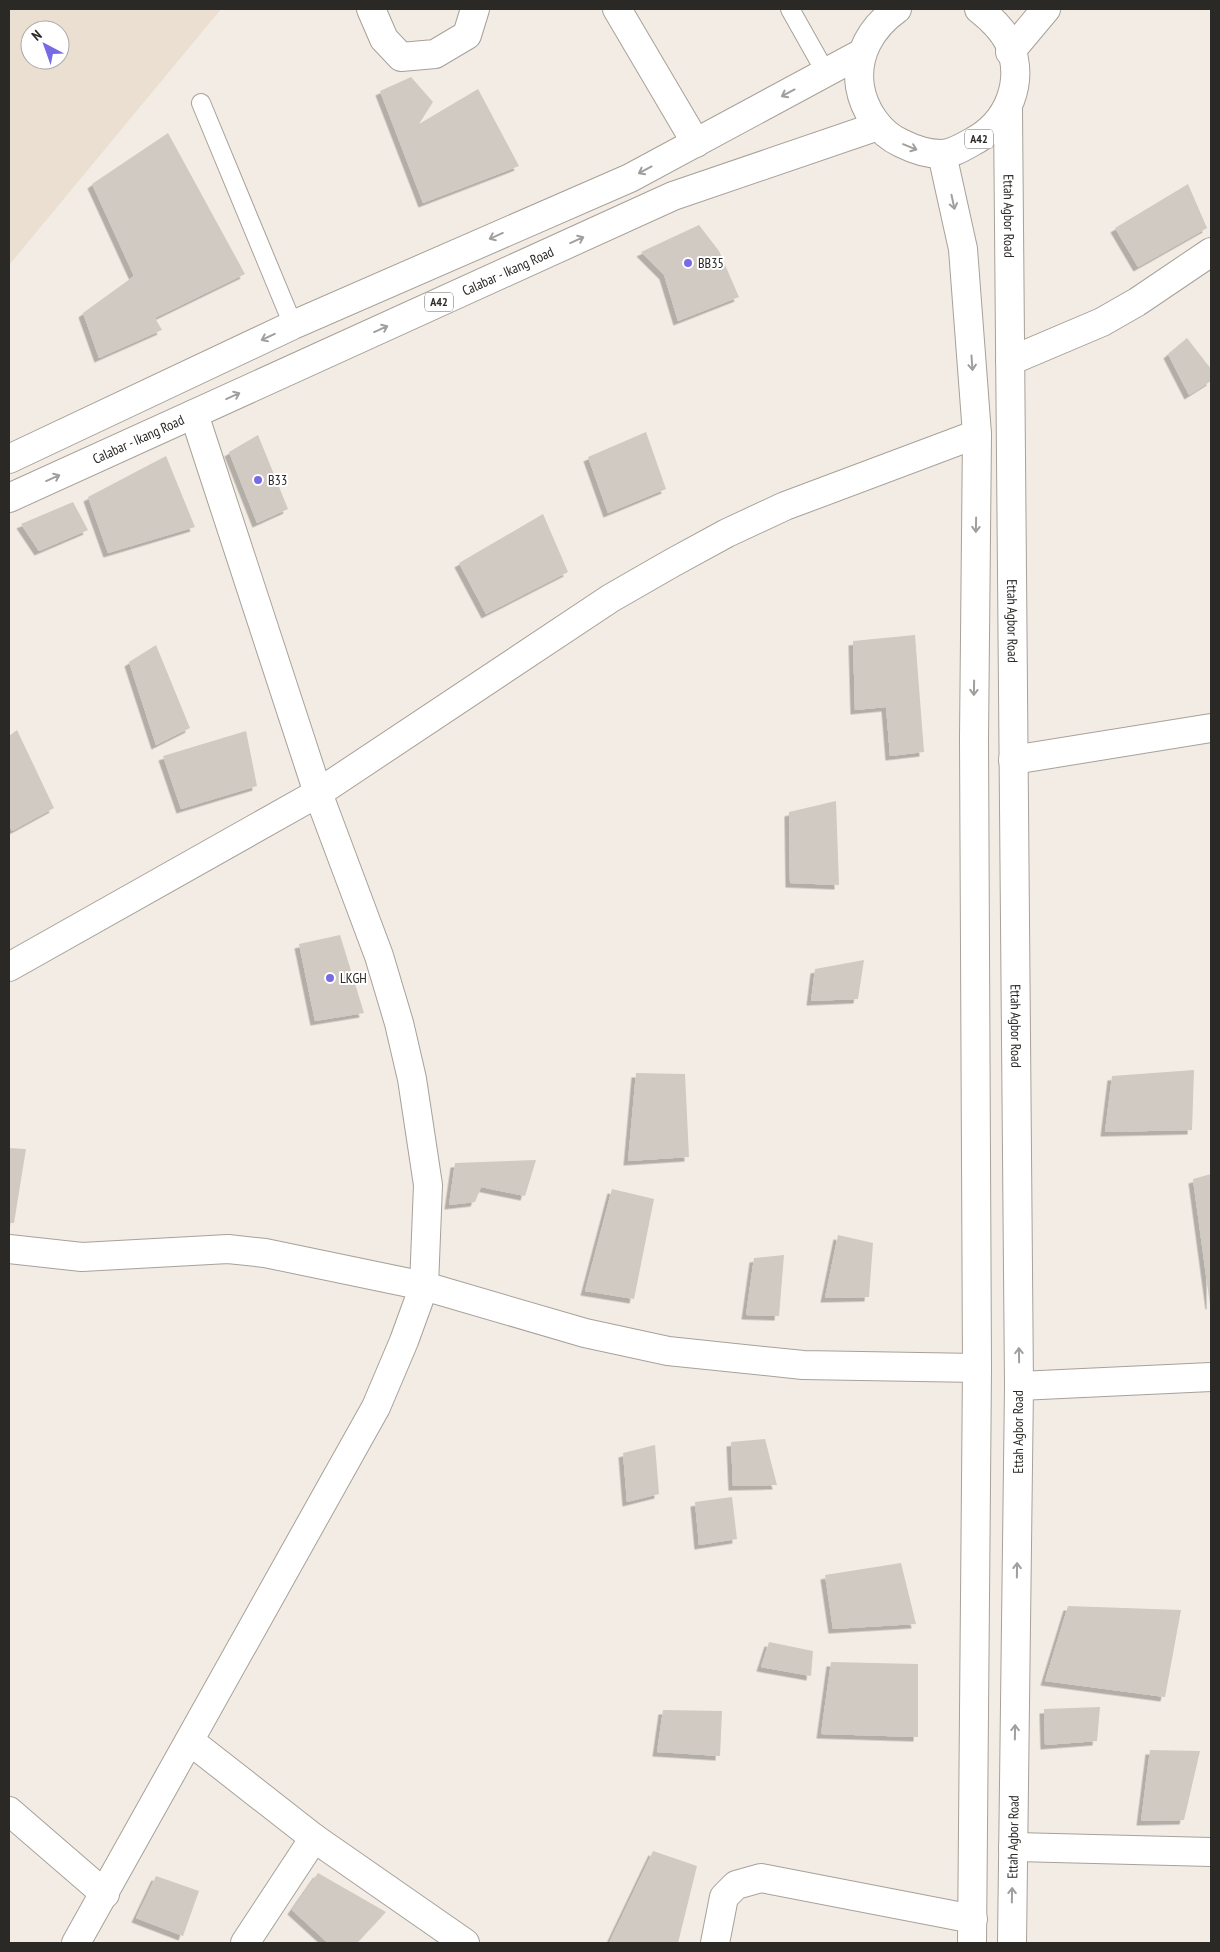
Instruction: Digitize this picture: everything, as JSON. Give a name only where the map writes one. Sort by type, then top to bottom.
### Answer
[{"type":"main road","points":[[371,9],[384,39],[401,57],[435,54],[467,35],[475,9]]},
{"type":"main road","points":[[617,9],[696,143]]},
{"type":"main road","name":"A42","points":[[885,13],[862,53],[860,86],[866,107],[878,126],[893,140],[915,150],[942,154],[959,150],[979,139],[996,126],[1008,110],[1014,86],[1015,66],[1009,43],[995,24],[979,9]]},
{"type":"main road","points":[[1010,52],[1046,9]]},
{"type":"main road","name":"A42","points":[[9,459],[293,325],[630,178],[862,53]]},
{"type":"main road","name":"Ettah Agbor Road","points":[[1008,110],[1019,1386],[1012,1943]]},
{"type":"main road","name":"Calabar - Ikang Road","points":[[9,498],[673,196],[878,126]]},
{"type":"main road","points":[[714,1943],[724,1897],[736,1885],[762,1878],[972,1931],[976,1368],[974,739],[977,434],[963,249],[942,154]]},
{"type":"main road","points":[[1010,360],[1102,322],[1138,302],[1211,252]]},
{"type":"main road","points":[[76,1943],[376,1407],[404,1341],[424,1286],[428,1185],[412,1078],[399,1023],[379,956],[318,793],[194,414]]},
{"type":"main road","points":[[9,967],[318,793],[611,598],[720,537],[784,506],[977,434]]},
{"type":"main road","points":[[1013,760],[1211,728]]},
{"type":"main road","points":[[9,1249],[82,1257],[228,1249],[265,1253],[424,1286],[585,1332],[668,1351],[804,1364],[976,1368]]},
{"type":"main road","points":[[1019,1386],[1211,1377]]},
{"type":"main road","points":[[190,1741],[314,1838],[465,1943]]},
{"type":"main road","points":[[9,1811],[105,1894]]},
{"type":"main road","points":[[246,1943],[314,1838]]},
{"type":"main road","points":[[1013,1847],[1211,1852]]},
{"type":"lane","points":[[790,9],[826,73]]},
{"type":"lane","points":[[201,104],[293,325]]},
{"type":"shaded area","points":[[9,9],[221,9],[9,265]]},
{"type":"building","points":[[411,77],[433,102],[419,124],[478,89],[519,166],[423,203],[380,91]]},
{"type":"building","points":[[168,133],[245,274],[155,318],[162,330],[99,358],[83,313],[134,276],[92,184]]},
{"type":"building","points":[[1188,184],[1207,228],[1138,267],[1115,228]]},
{"type":"building","name":"BB35","points":[[699,225],[719,251],[739,297],[678,321],[664,275],[641,252]]},
{"type":"building","points":[[1187,338],[1211,369],[1211,381],[1189,395],[1168,354]]},
{"type":"building","points":[[646,432],[666,489],[608,513],[588,457]]},
{"type":"building","name":"B33","points":[[258,435],[288,509],[257,523],[229,452]]},
{"type":"building","points":[[166,456],[195,527],[108,553],[88,497]]},
{"type":"building","points":[[73,502],[88,530],[39,551],[21,524]]},
{"type":"building","points":[[543,514],[568,572],[486,614],[459,563]]},
{"type":"building","points":[[915,635],[924,752],[890,756],[886,707],[855,710],[853,641]]},
{"type":"building","points":[[156,645],[190,728],[156,745],[129,662]]},
{"type":"building","points":[[17,730],[54,808],[12,831],[9,825],[9,736]]},
{"type":"building","points":[[246,731],[257,786],[181,809],[163,756]]},
{"type":"building","points":[[836,801],[839,885],[790,883],[789,812]]},
{"type":"building","name":"LKGH","points":[[340,935],[364,1013],[315,1021],[299,944]]},
{"type":"building","points":[[864,960],[858,999],[811,1001],[815,969]]},
{"type":"building","points":[[1194,1070],[1192,1130],[1105,1132],[1112,1076]]},
{"type":"building","points":[[636,1073],[685,1074],[689,1157],[628,1161]]},
{"type":"building","points":[[9,1148],[26,1149],[14,1223],[9,1223]]},
{"type":"building","points":[[536,1160],[525,1196],[481,1187],[475,1202],[449,1205],[455,1163]]},
{"type":"building","points":[[1211,1174],[1211,1305],[1210,1305],[1193,1179]]},
{"type":"building","points":[[612,1189],[654,1199],[634,1299],[585,1291]]},
{"type":"building","points":[[838,1235],[873,1243],[869,1297],[825,1298]]},
{"type":"building","points":[[784,1255],[779,1316],[746,1315],[754,1258]]},
{"type":"building","points":[[765,1439],[777,1485],[733,1486],[731,1442]]},
{"type":"building","points":[[655,1445],[659,1494],[627,1502],[623,1453]]},
{"type":"building","points":[[732,1497],[737,1539],[699,1545],[695,1502]]},
{"type":"building","points":[[901,1563],[916,1624],[833,1629],[825,1575]]},
{"type":"building","points":[[1068,1606],[1181,1610],[1165,1697],[1045,1681]]},
{"type":"building","points":[[769,1642],[813,1651],[811,1676],[761,1667]]},
{"type":"building","points":[[831,1662],[918,1664],[918,1737],[821,1734]]},
{"type":"building","points":[[1100,1707],[1097,1741],[1045,1745],[1044,1709]]},
{"type":"building","points":[[663,1710],[722,1711],[720,1756],[657,1752]]},
{"type":"building","points":[[1150,1750],[1200,1751],[1184,1820],[1141,1821]]},
{"type":"building","points":[[653,1851],[697,1866],[678,1943],[609,1943]]},
{"type":"building","points":[[318,1873],[386,1912],[357,1943],[328,1943],[292,1910]]},
{"type":"building","points":[[156,1876],[199,1891],[183,1936],[136,1918]]},
{"type":"place","name":"BB35","points":[[688,263]]},
{"type":"place","name":"B33","points":[[258,480]]},
{"type":"place","name":"LKGH","points":[[330,978]]}]
